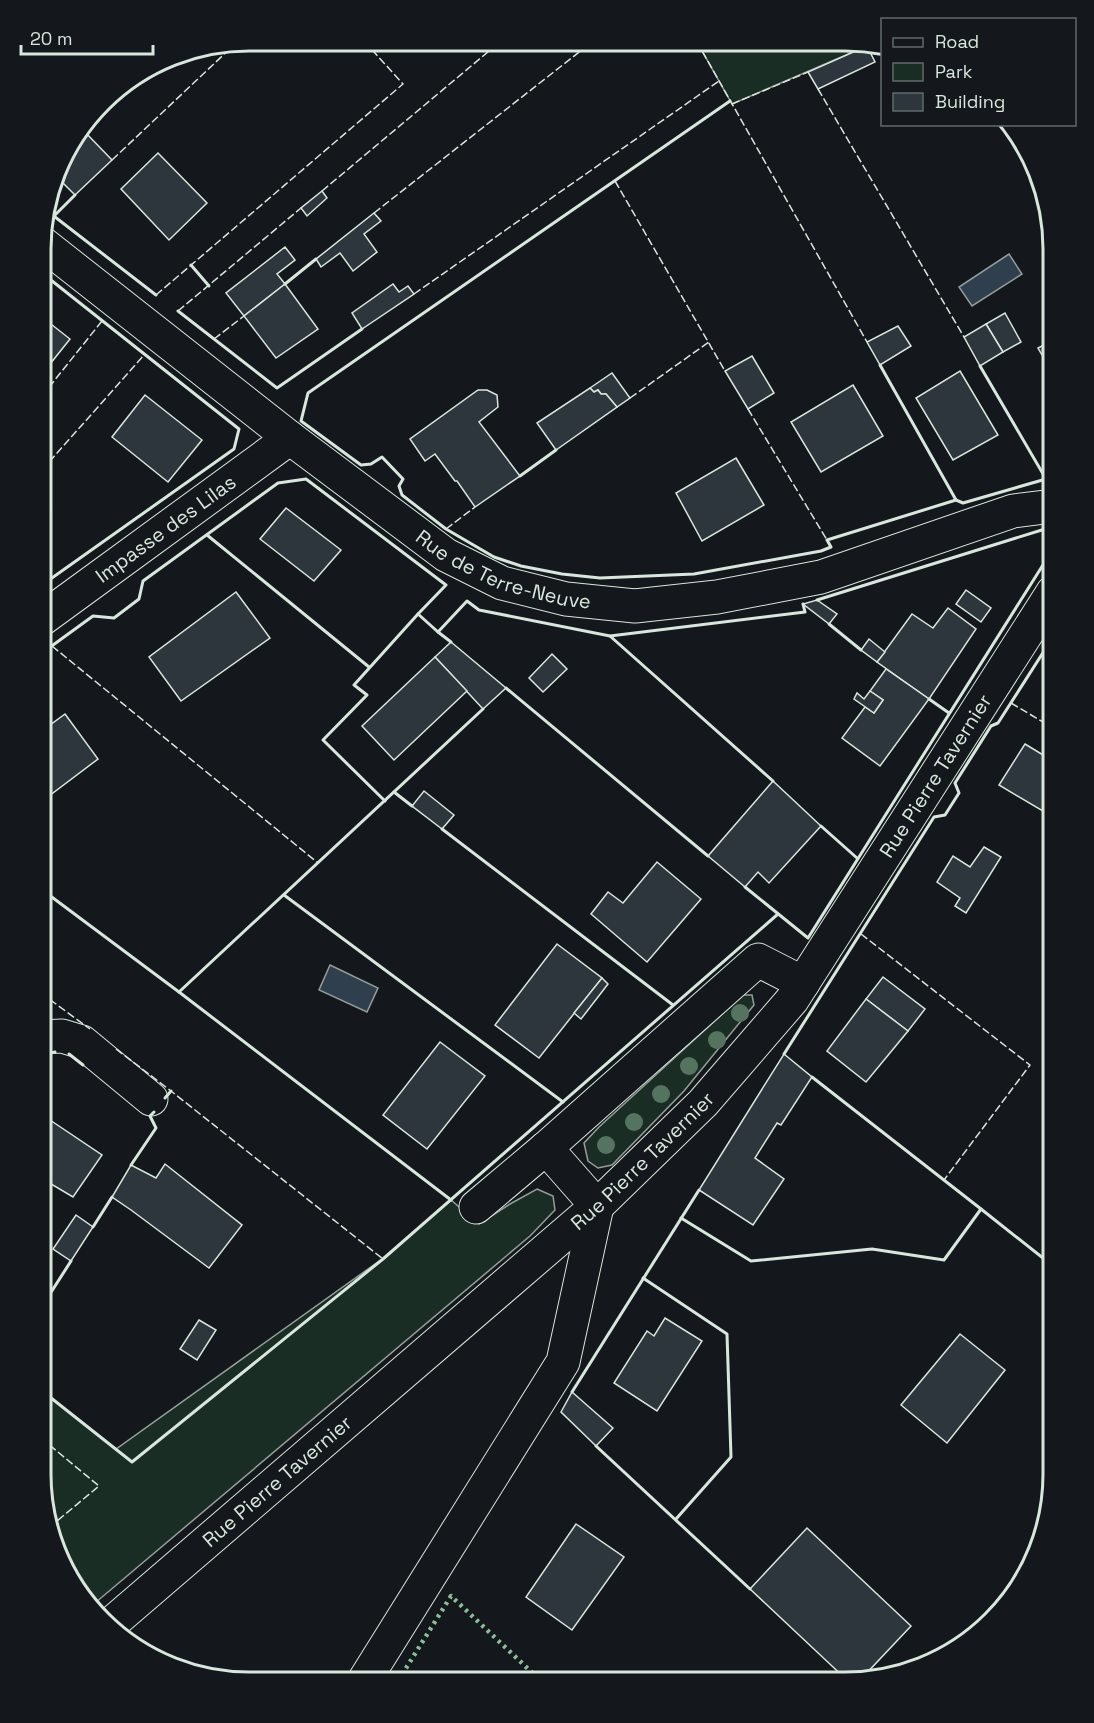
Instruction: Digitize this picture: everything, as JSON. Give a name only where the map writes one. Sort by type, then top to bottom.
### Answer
[{"type":"street","name":"Rue de Terre-Neuve","points":[[51,250],[290,438],[446,555],[502,583],[566,599],[635,606],[717,597],[821,577],[1013,511],[1043,507]]},
{"type":"street","name":"Impasse des Lilas","points":[[51,612],[290,438]]},
{"type":"street","name":"Rue Pierre Tavernier","points":[[116,1620],[597,1206],[704,1103],[792,1000],[1043,608]]},
{"type":"street","points":[[476,1207],[758,960],[803,983]]},
{"type":"street","points":[[51,1037],[62,1036],[82,1042],[151,1099]]},
{"type":"street","points":[[370,1672],[563,1362],[597,1206],[546,1148]]},
{"type":"green space","points":[[702,51],[854,52],[732,104]]},
{"type":"green space","points":[[743,995],[752,995],[754,1005],[684,1091],[612,1165],[598,1168],[588,1161],[584,1143]]},
{"type":"green space","points":[[537,1189],[553,1196],[555,1210],[530,1236],[98,1601],[78,1573],[66,1550],[55,1512],[51,1487],[51,1398],[116,1449],[382,1259],[451,1200],[479,1224]]},
{"type":"water","points":[[1009,254],[1022,274],[972,306],[959,287]]},
{"type":"water","points":[[330,965],[378,988],[367,1012],[319,990]]},
{"type":"building","points":[[854,52],[871,53],[875,62],[818,89],[808,72]]},
{"type":"building","points":[[88,135],[112,160],[75,195],[63,183],[78,150]]},
{"type":"building","points":[[158,153],[207,203],[169,240],[121,189]]},
{"type":"building","points":[[322,191],[327,198],[307,216],[301,208]]},
{"type":"building","points":[[374,213],[381,221],[364,234],[377,252],[353,271],[340,253],[321,267],[316,259]]},
{"type":"building","points":[[285,247],[295,260],[277,274],[285,284],[244,316],[226,293]]},
{"type":"building","points":[[285,284],[318,329],[276,358],[244,316]]},
{"type":"building","points":[[393,284],[399,292],[408,286],[414,294],[362,329],[352,313]]},
{"type":"building","points":[[1005,313],[1021,342],[1003,352],[986,324]]},
{"type":"building","points":[[51,324],[70,339],[51,363]]},
{"type":"building","points":[[986,324],[1003,352],[980,366],[964,337]]},
{"type":"building","points":[[898,326],[911,346],[880,365],[867,342]]},
{"type":"building","points":[[1043,345],[1043,357],[1038,348]]},
{"type":"building","points":[[752,356],[774,393],[748,409],[725,371]]},
{"type":"building","points":[[960,371],[998,435],[953,460],[916,398]]},
{"type":"building","points":[[612,373],[630,398],[617,407],[606,394],[601,394],[598,390],[594,392],[590,388]]},
{"type":"building","points":[[853,385],[883,436],[821,472],[791,422]]},
{"type":"building","points":[[590,388],[594,392],[598,390],[601,394],[606,394],[617,407],[556,450],[537,423]]},
{"type":"building","points":[[478,390],[487,390],[497,395],[498,407],[479,422],[520,476],[475,507],[435,454],[425,461],[410,439]]},
{"type":"building","points":[[145,395],[202,440],[168,482],[112,437]]},
{"type":"building","points":[[736,458],[764,505],[702,541],[676,493]]},
{"type":"building","points":[[286,508],[341,550],[314,581],[260,539]]},
{"type":"building","points":[[966,590],[991,608],[981,622],[956,604]]},
{"type":"building","points":[[236,592],[270,638],[181,701],[149,657]]},
{"type":"building","points":[[817,600],[837,614],[829,624],[803,604]]},
{"type":"building","points":[[948,608],[976,629],[929,699],[877,662],[912,614],[933,628]]},
{"type":"building","points":[[869,639],[885,652],[877,662],[861,650]]},
{"type":"building","points":[[451,642],[506,688],[483,709],[435,657]]},
{"type":"building","points":[[552,654],[567,669],[543,692],[529,678]]},
{"type":"building","points":[[435,657],[467,691],[394,760],[362,726]]},
{"type":"building","points":[[886,669],[929,699],[880,766],[842,738],[865,707],[874,713],[883,700],[870,691]]},
{"type":"building","points":[[870,691],[883,700],[874,713],[854,699],[857,693],[864,699]]},
{"type":"building","points":[[65,714],[98,759],[51,794],[51,724]]},
{"type":"building","points":[[1025,744],[1043,755],[1043,811],[999,785]]},
{"type":"building","points":[[773,781],[821,826],[769,883],[758,872],[745,887],[708,856]]},
{"type":"building","points":[[424,791],[454,815],[442,829],[412,806]]},
{"type":"building","points":[[984,847],[1001,857],[966,913],[955,906],[960,898],[937,882],[953,856],[970,867]]},
{"type":"building","points":[[657,862],[701,899],[647,962],[591,914],[608,892],[623,903]]},
{"type":"building","points":[[557,944],[602,978],[539,1058],[495,1025]]},
{"type":"building","points":[[883,977],[925,1009],[908,1031],[866,999]]},
{"type":"building","points":[[602,978],[608,984],[581,1019],[574,1013]]},
{"type":"building","points":[[866,999],[908,1031],[866,1082],[827,1051]]},
{"type":"building","points":[[440,1042],[485,1076],[427,1149],[383,1115]]},
{"type":"building","points":[[784,1054],[812,1077],[781,1125],[777,1123],[755,1158],[784,1179],[753,1225],[699,1190]]},
{"type":"building","points":[[51,1121],[102,1155],[73,1197],[51,1184]]},
{"type":"building","points":[[165,1164],[242,1225],[209,1268],[112,1197],[131,1165],[156,1178]]},
{"type":"building","points":[[76,1215],[93,1227],[71,1261],[53,1249]]},
{"type":"building","points":[[665,1318],[702,1341],[657,1411],[614,1383],[647,1331],[654,1336]]},
{"type":"building","points":[[199,1320],[216,1330],[197,1360],[180,1349]]},
{"type":"building","points":[[960,1334],[1005,1370],[947,1443],[901,1405]]},
{"type":"building","points":[[572,1392],[613,1428],[596,1446],[561,1412]]},
{"type":"building","points":[[576,1524],[624,1557],[572,1630],[526,1597]]},
{"type":"building","points":[[807,1528],[911,1626],[869,1670],[838,1672],[750,1589]]},
{"type":"hedge","points":[[404,1672],[451,1596],[531,1672]]},
{"type":"fence","points":[[156,295],[403,84],[373,51]]},
{"type":"fence","points":[[322,191],[489,51]]},
{"type":"fence","points":[[374,213],[581,51]]},
{"type":"fence","points":[[702,51],[867,342]]},
{"type":"fence","points":[[112,160],[226,53]]},
{"type":"fence","points":[[732,104],[808,72]]},
{"type":"fence","points":[[414,294],[719,81]]},
{"type":"fence","points":[[818,89],[964,337]]},
{"type":"fence","points":[[615,181],[725,371]]},
{"type":"fence","points":[[178,311],[301,208]]},
{"type":"fence","points":[[214,339],[244,316]]},
{"type":"fence","points":[[51,385],[102,321]]},
{"type":"fence","points":[[630,398],[709,342]]},
{"type":"fence","points":[[51,460],[145,354]]},
{"type":"fence","points":[[748,409],[827,540]]},
{"type":"fence","points":[[446,529],[475,507]]},
{"type":"fence","points":[[52,646],[318,863]]},
{"type":"fence","points":[[1011,703],[1043,722]]},
{"type":"fence","points":[[861,934],[1030,1065],[944,1180]]},
{"type":"fence","points":[[51,1000],[90,1029]]},
{"type":"fence","points":[[116,1049],[383,1259]]},
{"type":"fence","points":[[51,1446],[99,1486],[57,1521]]},
{"type":"wall","points":[[730,101],[308,393],[301,421],[361,465],[371,464],[382,457],[403,479],[399,486],[402,495],[446,529],[494,557],[521,566],[600,578],[694,574],[821,551],[831,547],[827,540],[956,500],[963,503],[1043,480]]},
{"type":"wall","points":[[54,216],[75,195]]},
{"type":"wall","points":[[54,216],[156,295]]},
{"type":"wall","points":[[285,284],[316,259]]},
{"type":"wall","points":[[191,265],[209,286]]},
{"type":"wall","points":[[51,280],[239,429],[234,449],[51,579]]},
{"type":"wall","points":[[178,311],[277,388],[362,329]]},
{"type":"wall","points":[[880,365],[956,500]]},
{"type":"wall","points":[[980,366],[1043,474]]},
{"type":"wall","points":[[520,476],[556,450]]},
{"type":"wall","points":[[51,646],[93,616],[114,618],[139,599],[143,581],[278,483],[306,479],[446,585],[418,614],[438,632],[467,601],[479,610],[610,636],[805,612],[803,604]]},
{"type":"wall","points":[[817,600],[1043,530]]},
{"type":"wall","points":[[207,535],[369,667]]},
{"type":"wall","points":[[745,887],[808,938],[1043,565]]},
{"type":"wall","points":[[385,801],[323,740],[367,695],[354,685],[418,614]]},
{"type":"wall","points":[[829,624],[861,650]]},
{"type":"wall","points":[[438,632],[451,642]]},
{"type":"wall","points":[[610,636],[773,781]]},
{"type":"wall","points":[[784,1054],[934,817],[945,815],[959,793],[955,783],[991,726],[998,723],[1043,653]]},
{"type":"wall","points":[[506,688],[708,856]]},
{"type":"wall","points":[[929,699],[949,713]]},
{"type":"wall","points":[[179,992],[483,709]]},
{"type":"wall","points":[[394,792],[412,806]]},
{"type":"wall","points":[[821,826],[857,858]]},
{"type":"wall","points":[[442,829],[673,1005]]},
{"type":"wall","points":[[284,895],[563,1102]]},
{"type":"wall","points":[[51,896],[451,1200]]},
{"type":"wall","points":[[51,1398],[132,1462],[383,1259],[778,914]]},
{"type":"wall","points":[[51,1053],[55,1052]]},
{"type":"wall","points":[[69,1054],[83,1065]]},
{"type":"wall","points":[[812,1077],[981,1209]]},
{"type":"wall","points":[[165,1098],[171,1091]]},
{"type":"wall","points":[[131,1165],[156,1128],[150,1116],[154,1112]]},
{"type":"wall","points":[[572,1392],[699,1190]]},
{"type":"wall","points":[[93,1227],[112,1197]]},
{"type":"wall","points":[[681,1218],[751,1261],[872,1249],[944,1260],[981,1209],[1043,1258]]},
{"type":"wall","points":[[51,1292],[71,1261]]},
{"type":"wall","points":[[643,1278],[727,1334],[731,1457],[676,1519]]},
{"type":"wall","points":[[596,1446],[750,1589]]}]
